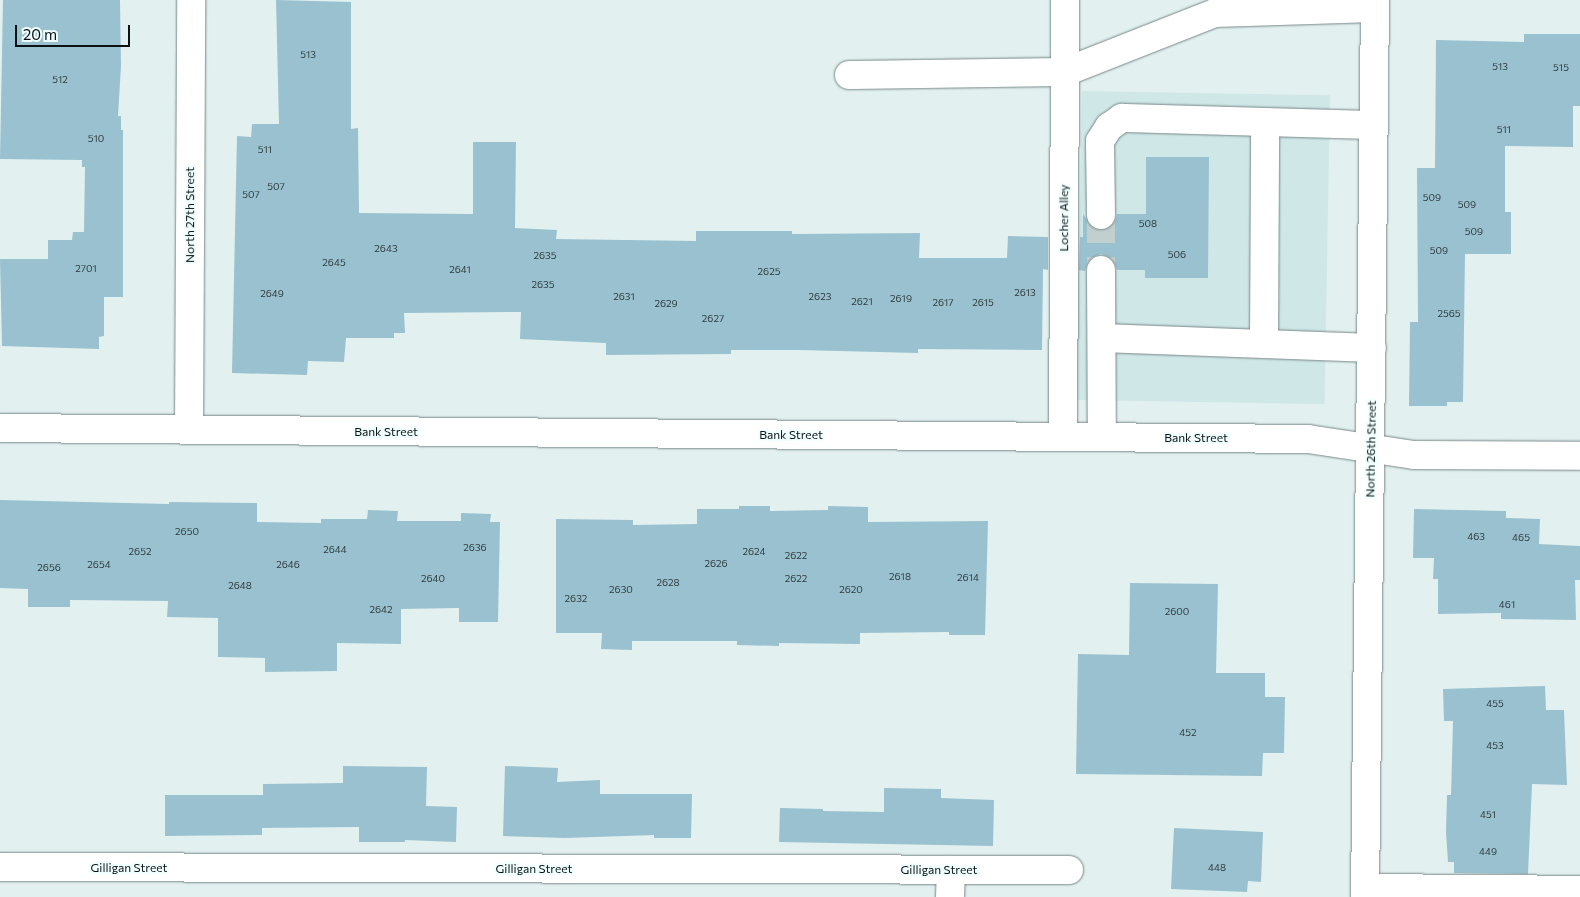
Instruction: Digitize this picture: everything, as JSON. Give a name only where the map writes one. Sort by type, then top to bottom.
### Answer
[{"type":"street","name":"North 27th Street","points":[[189,430],[192,0]]},
{"type":"street","name":"Locher Alley","points":[[1063,437],[1065,0]]},
{"type":"street","points":[[849,75],[1064,72],[1215,12],[1375,4]]},
{"type":"street","name":"North 26th Street","points":[[1365,893],[1375,4]]},
{"type":"street","points":[[1101,214],[1100,141],[1109,127],[1122,118],[1374,125]]},
{"type":"street","points":[[1264,344],[1265,122]]},
{"type":"street","points":[[1101,270],[1102,437]]},
{"type":"street","points":[[1102,338],[1372,348]]},
{"type":"street","name":"Bank Street","points":[[0,428],[1308,439],[1414,455],[1580,456]]},
{"type":"street","name":"Gilligan Street","points":[[0,867],[1069,870]]},
{"type":"street","points":[[950,897],[951,870]]},
{"type":"street","points":[[1365,893],[1580,890]]},
{"type":"shaded area","points":[[1082,91],[1330,95],[1325,404],[1077,400]]},
{"type":"building","points":[[3,0],[120,0],[121,66],[118,116],[121,116],[121,130],[123,130],[123,297],[104,297],[104,336],[99,337],[99,349],[2,346],[0,259],[48,259],[48,240],[72,240],[73,232],[84,232],[85,167],[82,167],[82,160],[0,159]]},
{"type":"building","points":[[276,0],[351,2],[351,129],[358,128],[359,213],[473,214],[473,142],[516,142],[515,228],[557,230],[556,239],[696,241],[696,231],[792,231],[792,234],[920,233],[919,258],[1007,258],[1008,236],[1048,237],[1048,270],[1043,269],[1042,350],[918,349],[918,353],[731,350],[731,354],[606,355],[606,343],[520,339],[521,312],[404,313],[405,333],[394,333],[394,338],[346,338],[344,362],[308,361],[307,375],[232,373],[237,136],[251,137],[252,124],[279,124]]},
{"type":"building","points":[[1524,34],[1580,34],[1580,106],[1573,106],[1573,147],[1505,146],[1505,212],[1511,212],[1511,254],[1465,254],[1463,402],[1447,402],[1447,406],[1409,406],[1410,322],[1418,322],[1417,168],[1435,168],[1436,40],[1524,42]]},
{"type":"building","points":[[1146,157],[1209,157],[1208,278],[1145,278],[1145,270],[1117,270],[1114,262],[1109,257],[1101,254],[1093,257],[1087,263],[1085,271],[1079,270],[1080,237],[1083,237],[1083,214],[1093,228],[1101,231],[1109,228],[1115,222],[1117,214],[1146,214]]},
{"type":"building","points":[[0,500],[169,504],[169,502],[257,503],[257,522],[321,523],[321,519],[367,519],[368,510],[398,511],[397,521],[461,521],[461,513],[491,514],[490,522],[500,522],[498,622],[459,622],[459,608],[401,609],[401,644],[337,643],[337,671],[265,672],[265,658],[218,657],[218,618],[167,617],[168,601],[70,600],[70,607],[28,607],[28,589],[0,588]]},
{"type":"building","points":[[739,506],[770,506],[770,511],[828,510],[828,506],[868,507],[868,522],[988,521],[985,635],[949,635],[949,632],[860,633],[860,644],[779,643],[779,646],[737,645],[737,641],[632,641],[632,650],[601,649],[602,633],[556,633],[556,519],[633,520],[633,525],[697,524],[697,509],[739,509]]},
{"type":"building","points":[[1414,509],[1506,511],[1506,518],[1540,519],[1539,544],[1580,546],[1580,580],[1575,580],[1576,620],[1501,619],[1501,613],[1438,614],[1438,579],[1433,579],[1434,558],[1413,558]]},
{"type":"building","points":[[1130,583],[1218,584],[1216,673],[1265,673],[1265,697],[1285,697],[1284,753],[1263,753],[1262,776],[1076,774],[1078,654],[1129,655]]},
{"type":"building","points":[[1545,686],[1546,710],[1564,710],[1567,785],[1532,784],[1528,874],[1454,873],[1454,862],[1448,862],[1446,832],[1447,795],[1451,795],[1453,721],[1444,721],[1443,689]]},
{"type":"building","points":[[343,766],[427,767],[426,806],[457,807],[456,842],[405,840],[405,842],[359,842],[359,827],[262,828],[262,835],[165,836],[165,795],[263,795],[263,784],[343,783]]},
{"type":"building","points":[[505,766],[558,768],[557,782],[600,780],[600,794],[692,794],[691,838],[654,838],[654,835],[565,838],[503,836]]},
{"type":"building","points":[[884,788],[941,789],[941,798],[994,800],[993,846],[779,842],[780,808],[884,812]]},
{"type":"building","points":[[1174,828],[1263,832],[1261,882],[1248,881],[1247,892],[1171,889]]},
{"type":"tunnel","points":[[1101,215],[1101,270]]}]
